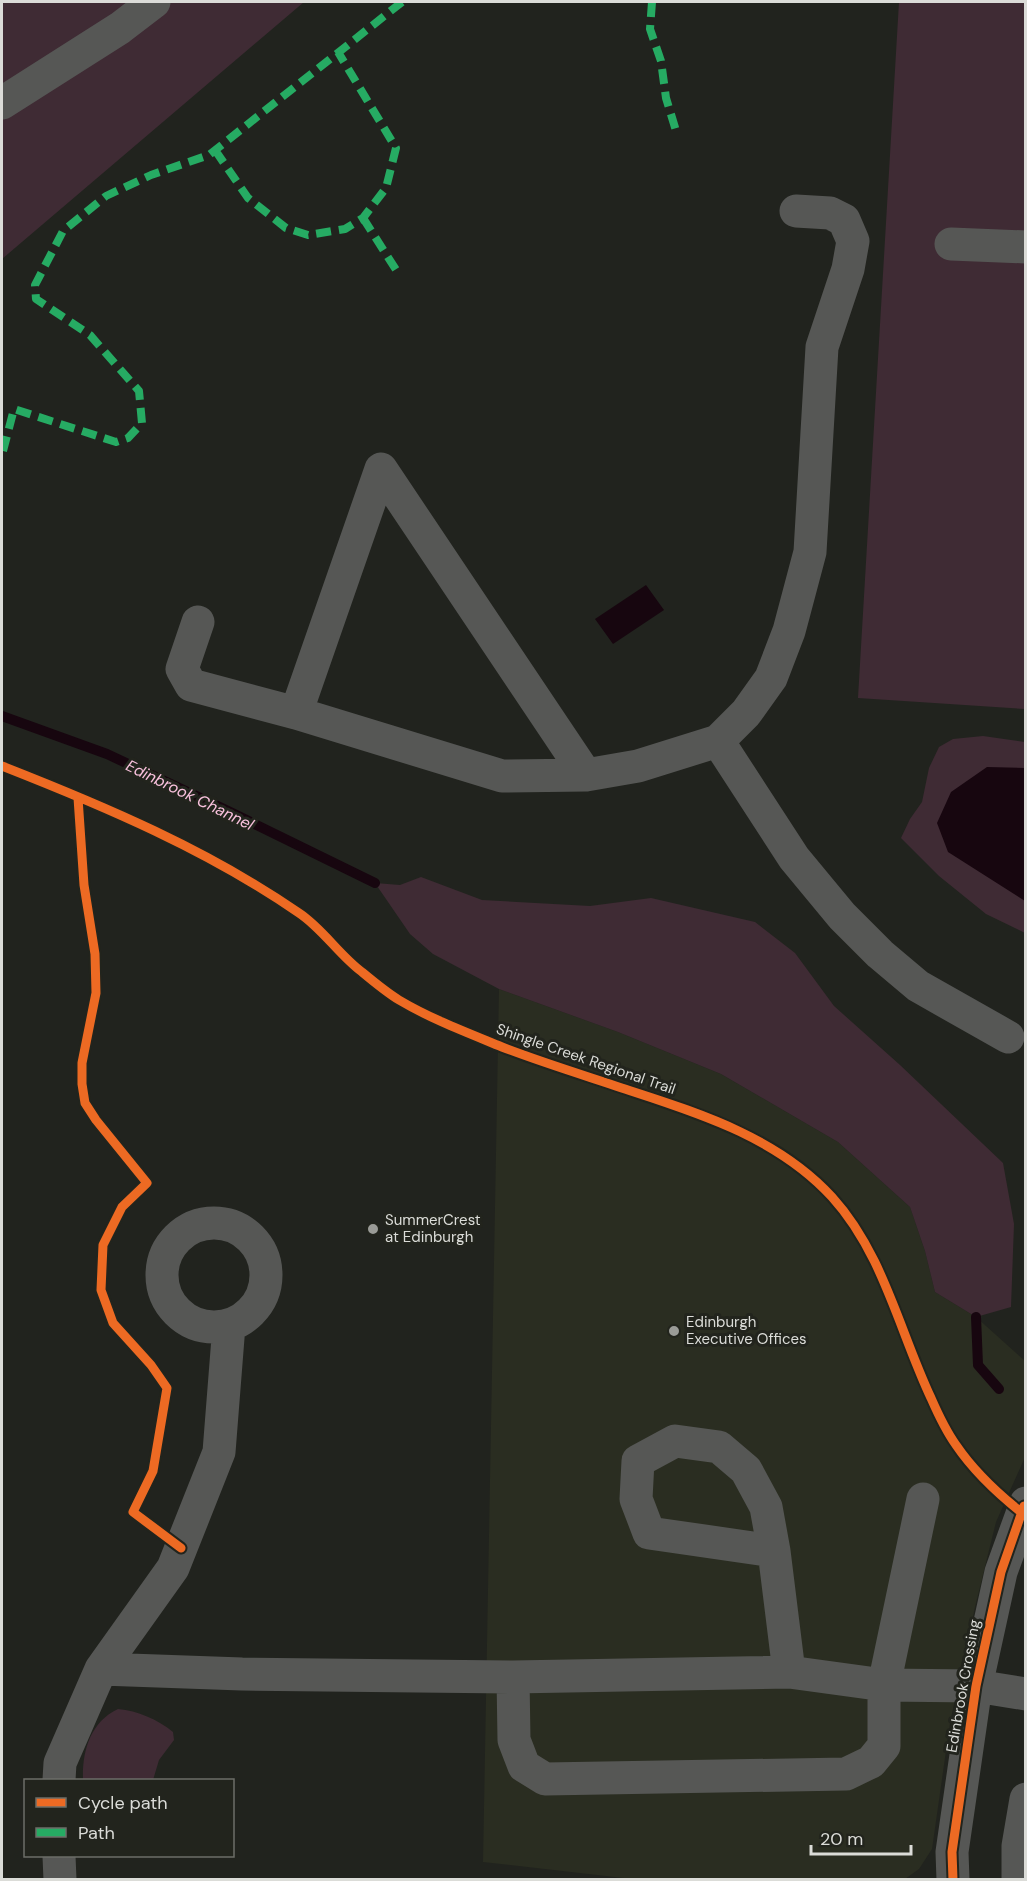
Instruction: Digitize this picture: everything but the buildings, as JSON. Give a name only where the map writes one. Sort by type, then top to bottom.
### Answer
[{"type":"street","points":[[2,103],[120,28],[154,2]]},
{"type":"street","points":[[198,622],[182,669],[191,685],[296,713],[502,776],[586,775],[638,766],[718,741],[746,713],[771,678],[789,632],[810,552],[822,347],[848,269],[853,241],[844,220],[830,213],[796,211]]},
{"type":"street","points":[[951,244],[1026,247]]},
{"type":"street","points":[[296,713],[381,469],[586,775]]},
{"type":"street","points":[[718,741],[794,858],[849,924],[918,986],[1020,1043]]},
{"type":"street","points":[[59,1779],[60,1763],[101,1670],[173,1568],[219,1452],[229,1325]]},
{"type":"street","points":[[513,1677],[514,1740],[524,1766],[545,1779],[846,1774],[871,1762],[884,1746],[884,1685],[923,1499]]},
{"type":"street","name":"Edinbrook Crossing","points":[[953,1880],[952,1852],[976,1686],[1001,1572],[1026,1503]]},
{"type":"street","points":[[774,1551],[789,1672]]},
{"type":"street","points":[[101,1670],[513,1677],[789,1672],[884,1685],[976,1686]]},
{"type":"street","name":"Edinbrook Crossing","points":[[976,1686],[1026,1694]]},
{"type":"street","points":[[1018,1880],[1018,1846],[1026,1799]]},
{"type":"street","points":[[59,1857],[60,1880]]},
{"type":"shaded area","points":[[2,2],[304,2],[2,259]]},
{"type":"shaded area","points":[[899,2],[1025,2],[1025,709],[858,698]]},
{"type":"shaded area","points":[[646,585],[664,610],[613,644],[595,619]]},
{"type":"shaded area","points":[[983,736],[1025,742],[1025,933],[986,914],[939,876],[901,838],[922,802],[929,768],[939,747],[953,739]]},
{"type":"shaded area","points":[[987,767],[1025,768],[1025,901],[948,852],[937,823],[951,792]]},
{"type":"shaded area","points":[[421,877],[482,900],[590,906],[651,898],[755,922],[795,953],[834,1006],[1003,1163],[1014,1224],[1011,1307],[976,1317],[935,1292],[925,1251],[910,1207],[838,1142],[721,1074],[618,1032],[499,989],[433,954],[410,934],[375,883],[400,885]]},
{"type":"shaded area","points":[[499,989],[618,1032],[721,1074],[838,1142],[910,1207],[925,1251],[935,1292],[976,1317],[1025,1361],[1026,1455],[996,1522],[975,1607],[950,1723],[932,1849],[919,1869],[905,1879],[632,1879],[483,1862]]},
{"type":"shaded area","points":[[118,1709],[125,1710],[147,1716],[173,1732],[174,1740],[159,1760],[153,1779],[83,1779],[86,1749],[94,1730],[108,1715]]},
{"type":"waterway","name":"Edinbrook Channel","points":[[2,716],[107,754],[375,883]]},
{"type":"waterway","name":"Edinbrook Channel","points":[[976,1317],[978,1365],[999,1389]]},
{"type":"marked path","points":[[3,451],[14,409],[116,442],[128,438],[142,423],[139,391],[90,335],[36,299],[35,285],[63,231],[106,196],[151,175],[209,155],[402,2]]},
{"type":"marked path","points":[[652,2],[650,29],[661,61],[666,98],[677,134]]},
{"type":"marked path","points":[[215,150],[248,198],[286,228],[308,235],[345,229],[363,218],[386,188],[396,148],[338,52]]},
{"type":"marked path","points":[[363,218],[400,276]]},
{"type":"cycle path","name":"Shingle Creek Regional Trail","points":[[2,766],[117,813],[229,869],[308,919],[354,965],[376,983],[399,1000],[424,1013],[518,1053],[714,1120],[765,1145],[789,1160],[832,1197],[850,1219],[864,1242],[889,1293],[920,1372],[952,1440],[979,1474],[1026,1516]]},
{"type":"cycle path","points":[[78,798],[84,885],[95,954],[96,993],[82,1063],[85,1103],[147,1183],[122,1207],[103,1245],[101,1290],[113,1323],[151,1365],[167,1388],[153,1471],[133,1512],[181,1548]]},
{"type":"cycle path","points":[[953,1880],[952,1852],[976,1686],[1001,1572],[1024,1506]]},
{"type":"place","name":"SummerCrest at Edinburgh","points":[[373,1229]]},
{"type":"place","name":"Edinburgh Executive Offices","points":[[674,1331]]}]
